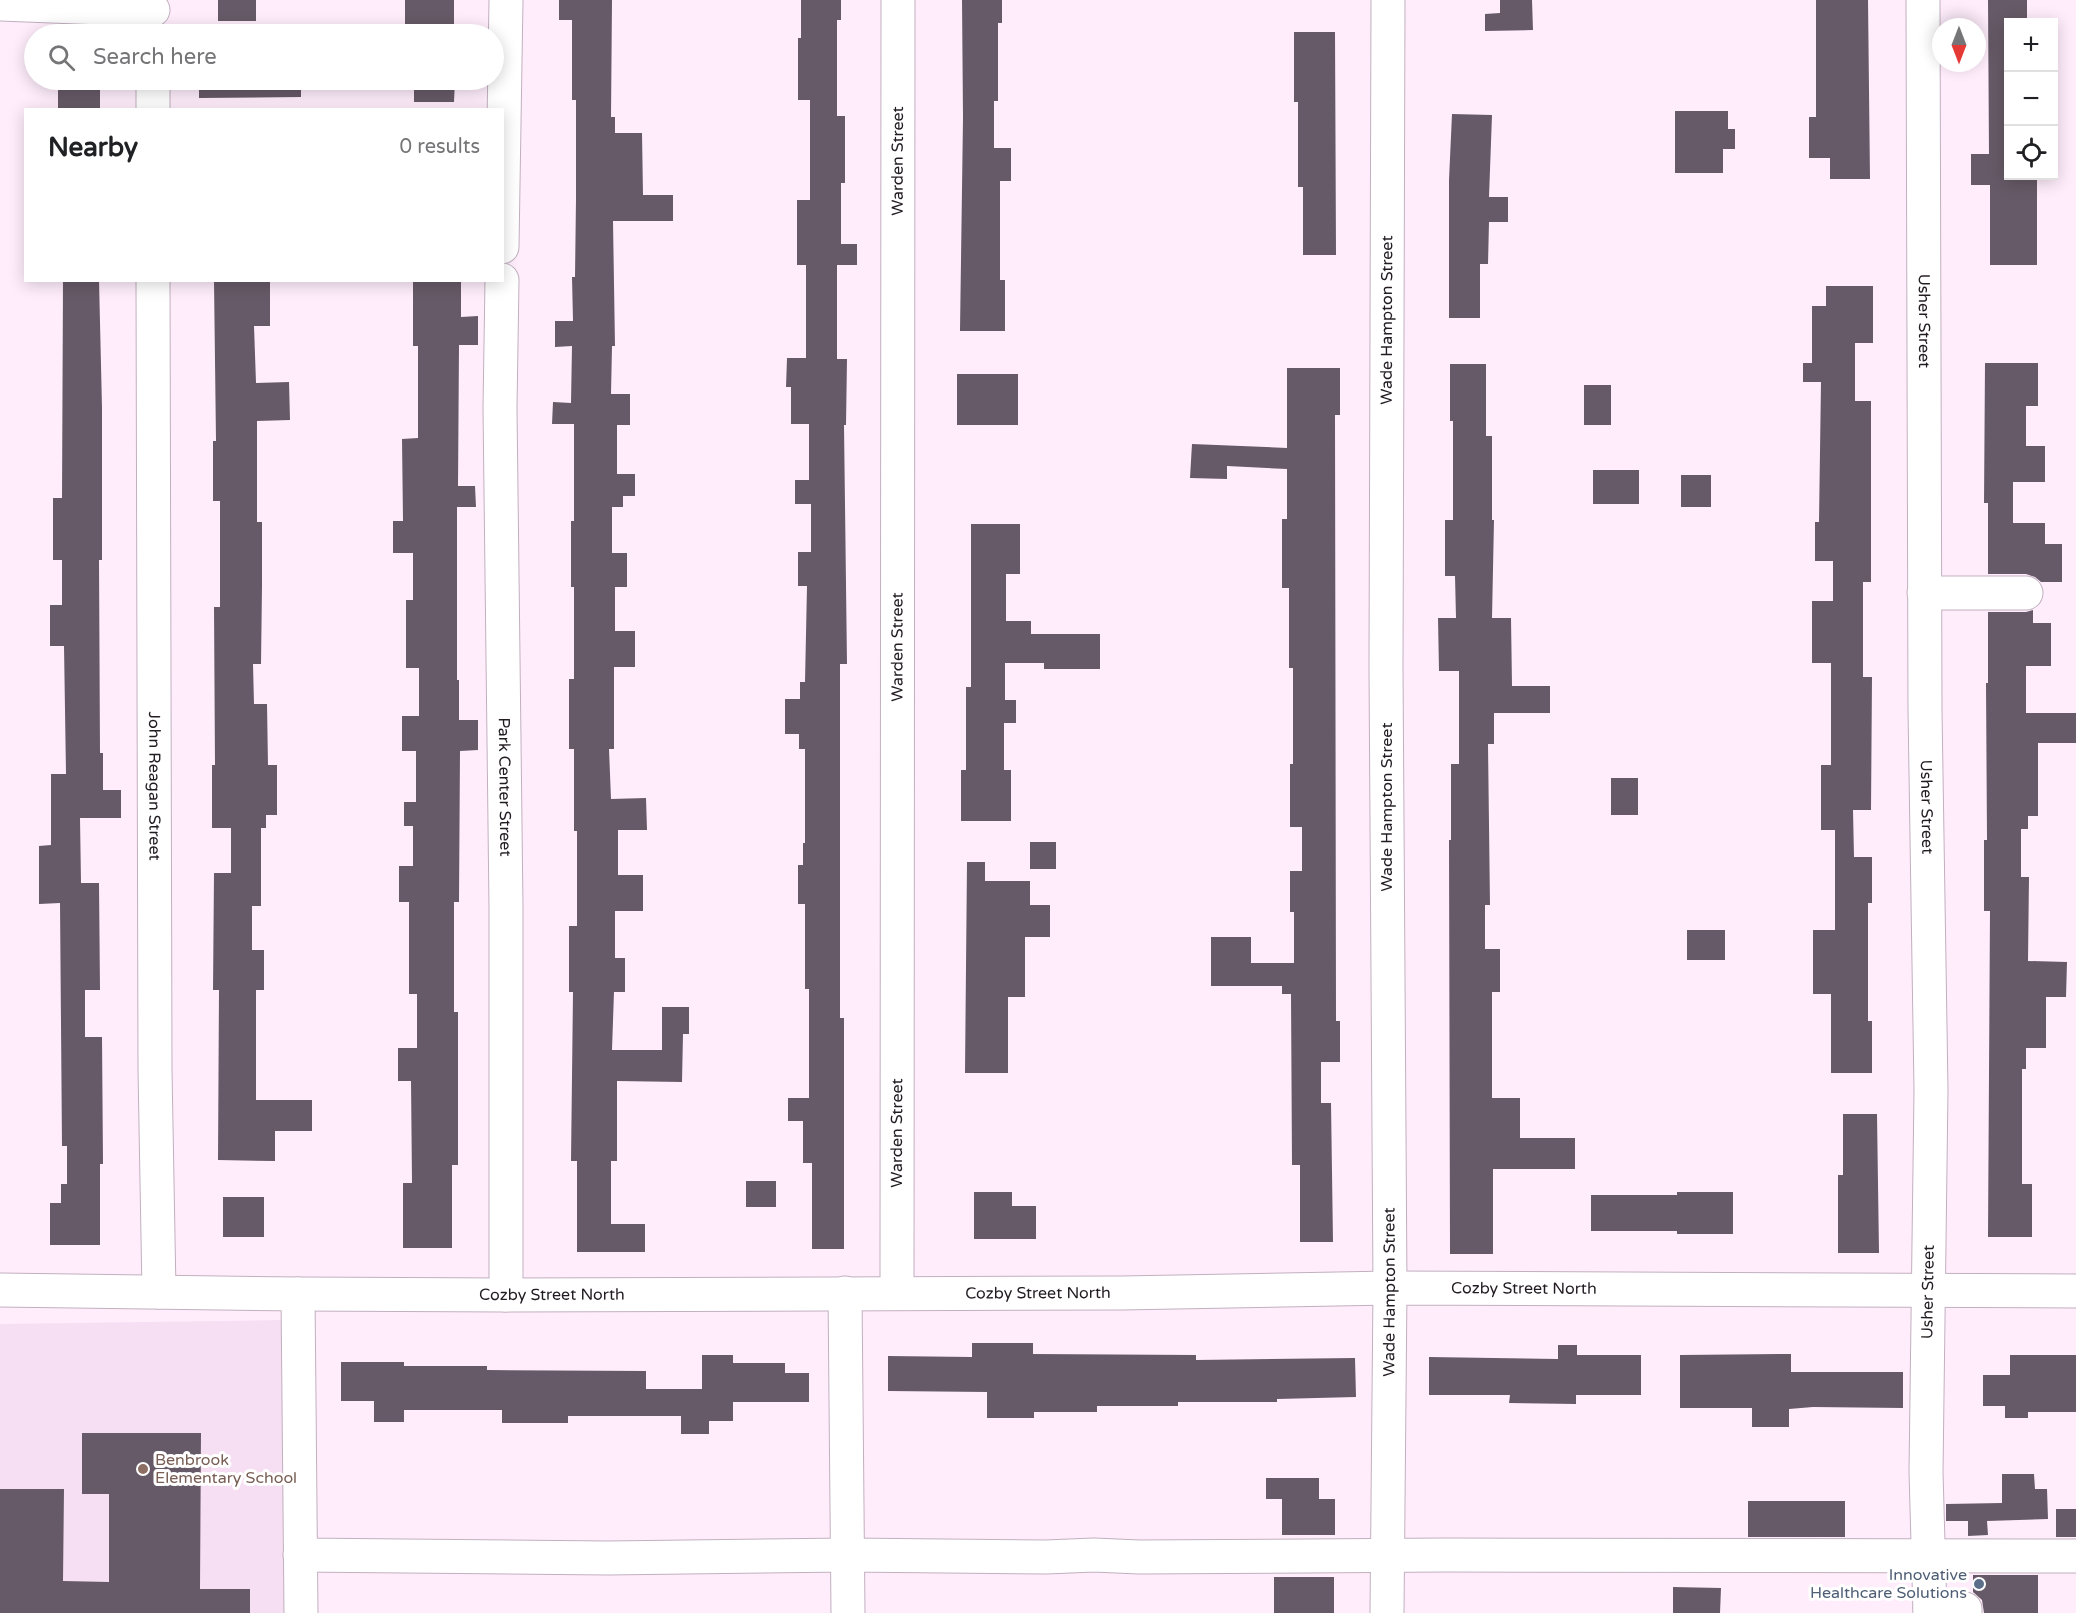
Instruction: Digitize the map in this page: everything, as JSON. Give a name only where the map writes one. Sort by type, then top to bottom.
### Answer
[{"type":"street","points":[[504,124],[506,0]]},
{"type":"street","name":"Warden Street","points":[[897,1293],[898,0]]},
{"type":"street","name":"Wade Hampton Street","points":[[1388,0],[1386,677],[1390,1288],[1388,1613]]},
{"type":"street","name":"Usher Street","points":[[1923,0],[1924,593],[1931,1090],[1926,1472],[1930,1611]]},
{"type":"street","points":[[0,4],[153,15]]},
{"type":"street","points":[[153,90],[153,108]]},
{"type":"street","name":"John Reagan Street","points":[[153,282],[155,1046],[159,1292]]},
{"type":"street","name":"Park Center Street","points":[[502,282],[500,408],[506,907],[506,1295]]},
{"type":"street","points":[[1924,593],[2026,593]]},
{"type":"street","name":"Cozby Street North","points":[[0,1290],[506,1295],[1122,1293],[1390,1288],[2076,1291]]},
{"type":"street","points":[[844,1293],[848,1613]]},
{"type":"street","points":[[298,1294],[301,1613]]},
{"type":"street","points":[[300,1555],[618,1558],[847,1555],[1046,1557],[1094,1555],[1139,1557],[2076,1556]]},
{"type":"street","points":[[1930,1611],[1965,1610],[1965,1613]]},
{"type":"shaded area","name":"Benbrook Elementary School","points":[[285,1320],[285,1613],[0,1613],[0,1324]]},
{"type":"building","points":[[218,0],[256,0],[256,21],[218,21]]},
{"type":"building","points":[[405,0],[454,0],[454,24],[405,24]]},
{"type":"building","points":[[559,0],[612,0],[611,117],[615,117],[615,133],[642,133],[643,195],[673,195],[673,221],[613,221],[615,346],[612,346],[611,394],[630,394],[630,425],[617,425],[617,474],[635,474],[635,496],[623,496],[623,507],[612,507],[612,553],[627,553],[627,587],[615,587],[615,631],[635,631],[635,667],[614,667],[614,749],[609,749],[611,799],[646,798],[647,830],[618,830],[618,875],[643,875],[643,911],[615,911],[615,958],[625,958],[625,992],[614,992],[612,1050],[662,1050],[662,1007],[689,1007],[689,1034],[683,1034],[682,1082],[617,1081],[617,1161],[611,1161],[611,1224],[645,1224],[645,1252],[577,1252],[577,1161],[571,1161],[573,992],[569,992],[569,926],[577,926],[574,749],[569,749],[569,679],[574,679],[571,521],[574,521],[574,424],[552,424],[553,402],[571,403],[572,346],[555,347],[555,321],[573,321],[576,100],[572,100],[572,20],[559,20]]},
{"type":"building","points":[[801,0],[841,0],[841,20],[837,20],[837,116],[845,116],[845,183],[841,183],[841,244],[857,244],[857,265],[837,265],[837,359],[847,359],[846,425],[844,425],[847,664],[840,664],[840,1018],[844,1018],[844,1249],[812,1249],[812,1163],[803,1163],[803,1121],[788,1121],[788,1098],[809,1098],[809,989],[805,989],[805,904],[798,904],[798,865],[803,865],[803,843],[805,843],[805,749],[799,749],[799,734],[785,734],[785,699],[800,699],[800,682],[805,682],[807,586],[798,586],[798,552],[811,552],[811,504],[795,504],[795,480],[809,480],[809,424],[791,424],[791,387],[786,387],[787,358],[806,358],[806,265],[797,265],[797,200],[810,200],[810,100],[798,100],[798,38],[801,38]]},
{"type":"building","points":[[962,0],[1002,0],[1002,23],[998,23],[998,101],[994,101],[994,148],[1011,148],[1011,181],[1000,181],[1000,280],[1005,280],[1005,331],[960,331]]},
{"type":"building","points":[[1500,0],[1532,0],[1533,30],[1485,31],[1485,14],[1500,13]]},
{"type":"building","points":[[1816,0],[1868,0],[1870,179],[1830,179],[1830,158],[1809,158],[1809,117],[1816,117]]},
{"type":"building","points":[[1988,0],[2027,0],[2027,18],[2004,18],[2004,180],[2037,180],[2037,265],[1990,265],[1990,185],[1971,185],[1971,154],[1989,154]]},
{"type":"building","points":[[1294,32],[1335,32],[1336,255],[1303,255],[1303,187],[1298,187],[1298,102],[1294,102]]},
{"type":"building","points":[[58,90],[100,90],[100,108],[58,108]]},
{"type":"building","points":[[199,90],[301,90],[301,97],[199,98]]},
{"type":"building","points":[[414,90],[455,90],[454,102],[414,102]]},
{"type":"building","points":[[1675,111],[1728,111],[1728,129],[1735,129],[1735,149],[1723,149],[1723,173],[1675,173]]},
{"type":"building","points":[[1452,114],[1492,115],[1489,197],[1508,197],[1508,222],[1489,222],[1488,264],[1480,264],[1480,318],[1449,318],[1449,180]]},
{"type":"building","points":[[63,282],[99,282],[102,408],[102,560],[99,560],[100,753],[103,753],[103,790],[121,790],[121,818],[80,818],[81,883],[99,883],[100,990],[85,990],[85,1037],[102,1037],[103,1164],[100,1164],[100,1245],[50,1245],[50,1203],[61,1203],[61,1184],[67,1184],[67,1146],[62,1146],[60,903],[39,904],[39,846],[51,845],[51,774],[66,774],[64,646],[50,646],[50,605],[62,605],[62,560],[53,560],[53,498],[62,498]]},
{"type":"building","points":[[214,282],[270,282],[270,326],[254,326],[256,383],[289,382],[290,420],[257,421],[257,522],[262,522],[262,586],[261,664],[253,664],[254,704],[267,704],[268,765],[277,765],[277,815],[266,815],[266,828],[261,828],[261,906],[252,906],[252,950],[264,950],[264,990],[256,990],[256,1100],[312,1100],[312,1131],[275,1131],[275,1161],[218,1160],[219,990],[213,990],[214,873],[231,873],[231,828],[212,828],[212,765],[215,765],[214,607],[220,607],[220,501],[213,501],[213,441],[216,441]]},
{"type":"building","points":[[413,282],[461,282],[461,317],[478,316],[478,345],[459,345],[458,486],[475,486],[476,507],[457,507],[457,680],[459,680],[459,720],[478,720],[478,750],[460,751],[459,902],[454,902],[454,1012],[458,1012],[458,1165],[452,1165],[452,1248],[403,1248],[403,1183],[412,1183],[411,1081],[398,1081],[398,1048],[417,1048],[417,994],[409,994],[409,902],[399,902],[399,866],[413,866],[413,826],[404,826],[404,802],[416,802],[416,751],[402,751],[402,716],[419,716],[419,668],[406,668],[406,600],[413,600],[413,553],[393,553],[393,521],[403,521],[402,439],[418,438],[418,346],[413,346]]},
{"type":"building","points":[[1826,286],[1873,286],[1873,343],[1855,343],[1855,401],[1871,401],[1871,582],[1863,582],[1863,677],[1872,677],[1871,810],[1853,810],[1854,857],[1872,857],[1872,903],[1868,903],[1868,1021],[1872,1021],[1872,1073],[1831,1073],[1831,994],[1813,994],[1813,930],[1835,930],[1835,830],[1821,830],[1821,765],[1831,765],[1831,663],[1812,663],[1812,601],[1833,601],[1833,561],[1815,561],[1815,522],[1819,522],[1821,382],[1803,382],[1803,363],[1812,363],[1812,306],[1826,306]]},
{"type":"building","points":[[1985,363],[2038,363],[2038,406],[2026,406],[2026,446],[2045,446],[2045,482],[2013,482],[2013,523],[2045,523],[2045,544],[2062,544],[2062,582],[2041,582],[2026,574],[1988,574],[1988,503],[1984,503]]},
{"type":"building","points":[[1450,364],[1486,364],[1486,436],[1492,436],[1492,520],[1494,520],[1492,618],[1511,618],[1512,686],[1550,686],[1550,713],[1494,713],[1494,744],[1488,744],[1490,905],[1485,905],[1485,949],[1500,949],[1500,992],[1492,992],[1492,1098],[1520,1098],[1520,1138],[1575,1138],[1575,1169],[1493,1169],[1493,1254],[1450,1254],[1449,840],[1451,840],[1451,764],[1459,764],[1459,671],[1439,671],[1438,618],[1456,618],[1455,576],[1445,576],[1445,520],[1453,520],[1453,421],[1450,421]]},
{"type":"building","points":[[1287,368],[1340,368],[1340,415],[1335,415],[1336,1021],[1340,1021],[1340,1062],[1321,1062],[1321,1103],[1331,1103],[1333,1242],[1300,1242],[1300,1165],[1292,1165],[1291,994],[1282,994],[1282,986],[1211,986],[1211,937],[1251,937],[1251,963],[1294,963],[1294,912],[1290,912],[1290,871],[1302,871],[1302,827],[1290,827],[1290,764],[1293,764],[1293,668],[1289,668],[1289,588],[1282,588],[1282,519],[1287,519],[1287,469],[1227,466],[1227,479],[1190,478],[1192,444],[1287,448]]},
{"type":"building","points":[[957,374],[1018,374],[1018,425],[957,425]]},
{"type":"building","points":[[1584,385],[1611,385],[1611,425],[1584,425]]},
{"type":"building","points":[[1593,470],[1639,470],[1639,504],[1593,504]]},
{"type":"building","points":[[1681,475],[1711,475],[1711,507],[1681,507]]},
{"type":"building","points":[[971,524],[1020,524],[1020,574],[1006,574],[1006,621],[1031,621],[1031,634],[1100,634],[1100,669],[1044,669],[1044,663],[1005,663],[1005,700],[1016,700],[1016,723],[1004,723],[1004,770],[1011,770],[1011,821],[961,821],[961,770],[966,770],[966,687],[971,687]]},
{"type":"building","points":[[2033,610],[2033,623],[2051,623],[2051,666],[2026,666],[2026,713],[2076,713],[2076,743],[2038,743],[2038,816],[2028,816],[2028,829],[2021,829],[2021,877],[2029,877],[2028,961],[2067,962],[2066,997],[2046,997],[2046,1048],[2026,1048],[2026,1069],[2022,1069],[2022,1184],[2032,1184],[2032,1237],[1988,1237],[1990,911],[1984,911],[1984,840],[1987,840],[1988,612]]},
{"type":"building","points":[[1611,778],[1638,778],[1638,815],[1611,815]]},
{"type":"building","points":[[1030,842],[1056,842],[1056,869],[1030,869]]},
{"type":"building","points":[[967,862],[985,862],[985,881],[1030,881],[1030,905],[1050,905],[1050,937],[1025,937],[1025,997],[1008,997],[1008,1073],[965,1073]]},
{"type":"building","points":[[1687,930],[1725,930],[1725,960],[1687,960]]},
{"type":"building","points":[[1843,1114],[1877,1114],[1879,1253],[1838,1253],[1838,1175],[1843,1175]]},
{"type":"building","points":[[746,1181],[776,1181],[776,1207],[746,1207]]},
{"type":"building","points":[[974,1192],[1012,1192],[1012,1206],[1036,1206],[1036,1239],[974,1239]]},
{"type":"building","points":[[1677,1192],[1733,1192],[1733,1234],[1677,1234],[1677,1231],[1591,1231],[1591,1195],[1677,1195]]},
{"type":"building","points":[[223,1197],[264,1197],[264,1237],[223,1237]]},
{"type":"building","points":[[972,1343],[1033,1343],[1033,1354],[1196,1355],[1196,1360],[1355,1358],[1356,1397],[1277,1399],[1277,1402],[1178,1402],[1178,1406],[1097,1406],[1097,1412],[1034,1412],[1034,1418],[987,1418],[987,1392],[888,1391],[888,1356],[972,1357]]},
{"type":"building","points":[[1558,1345],[1577,1345],[1577,1355],[1641,1355],[1641,1395],[1576,1395],[1576,1404],[1509,1403],[1510,1395],[1429,1395],[1429,1357],[1558,1359]]},
{"type":"building","points":[[1791,1354],[1791,1372],[1903,1372],[1903,1408],[1789,1409],[1789,1427],[1752,1427],[1752,1408],[1680,1408],[1680,1355]]},
{"type":"building","points":[[702,1355],[733,1355],[733,1363],[785,1363],[785,1373],[809,1373],[809,1402],[733,1402],[733,1421],[709,1421],[709,1434],[681,1434],[681,1416],[568,1416],[568,1423],[502,1423],[502,1410],[404,1410],[404,1422],[374,1422],[374,1401],[341,1401],[341,1362],[404,1362],[404,1366],[487,1366],[487,1370],[646,1371],[646,1389],[702,1389]]},
{"type":"building","points":[[2010,1355],[2076,1355],[2076,1412],[2028,1412],[2028,1418],[2005,1418],[2005,1406],[1983,1406],[1983,1375],[2010,1375]]},
{"type":"building","points":[[82,1433],[201,1433],[200,1589],[250,1589],[250,1613],[0,1613],[0,1489],[64,1489],[63,1581],[109,1582],[109,1494],[82,1494]]},
{"type":"building","points":[[2002,1474],[2034,1474],[2035,1489],[2047,1489],[2048,1519],[1987,1521],[1988,1535],[1968,1536],[1968,1521],[1946,1521],[1946,1504],[2002,1503]]},
{"type":"building","points":[[1266,1478],[1319,1478],[1319,1499],[1335,1499],[1335,1535],[1282,1535],[1282,1499],[1266,1499]]},
{"type":"building","points":[[1748,1501],[1845,1501],[1845,1537],[1748,1537]]},
{"type":"building","points":[[2056,1509],[2076,1509],[2076,1537],[2056,1537]]},
{"type":"building","points":[[1973,1575],[2038,1575],[2038,1613],[1984,1613],[1982,1600],[1973,1592]]},
{"type":"building","points":[[1274,1577],[1334,1577],[1334,1613],[1274,1613]]},
{"type":"building","points":[[1673,1587],[1721,1588],[1720,1613],[1673,1613]]},
{"type":"place","name":"Benbrook Elementary School","points":[[143,1469]]},
{"type":"place","name":"Innovative Healthcare Solutions","points":[[1979,1584]]}]
